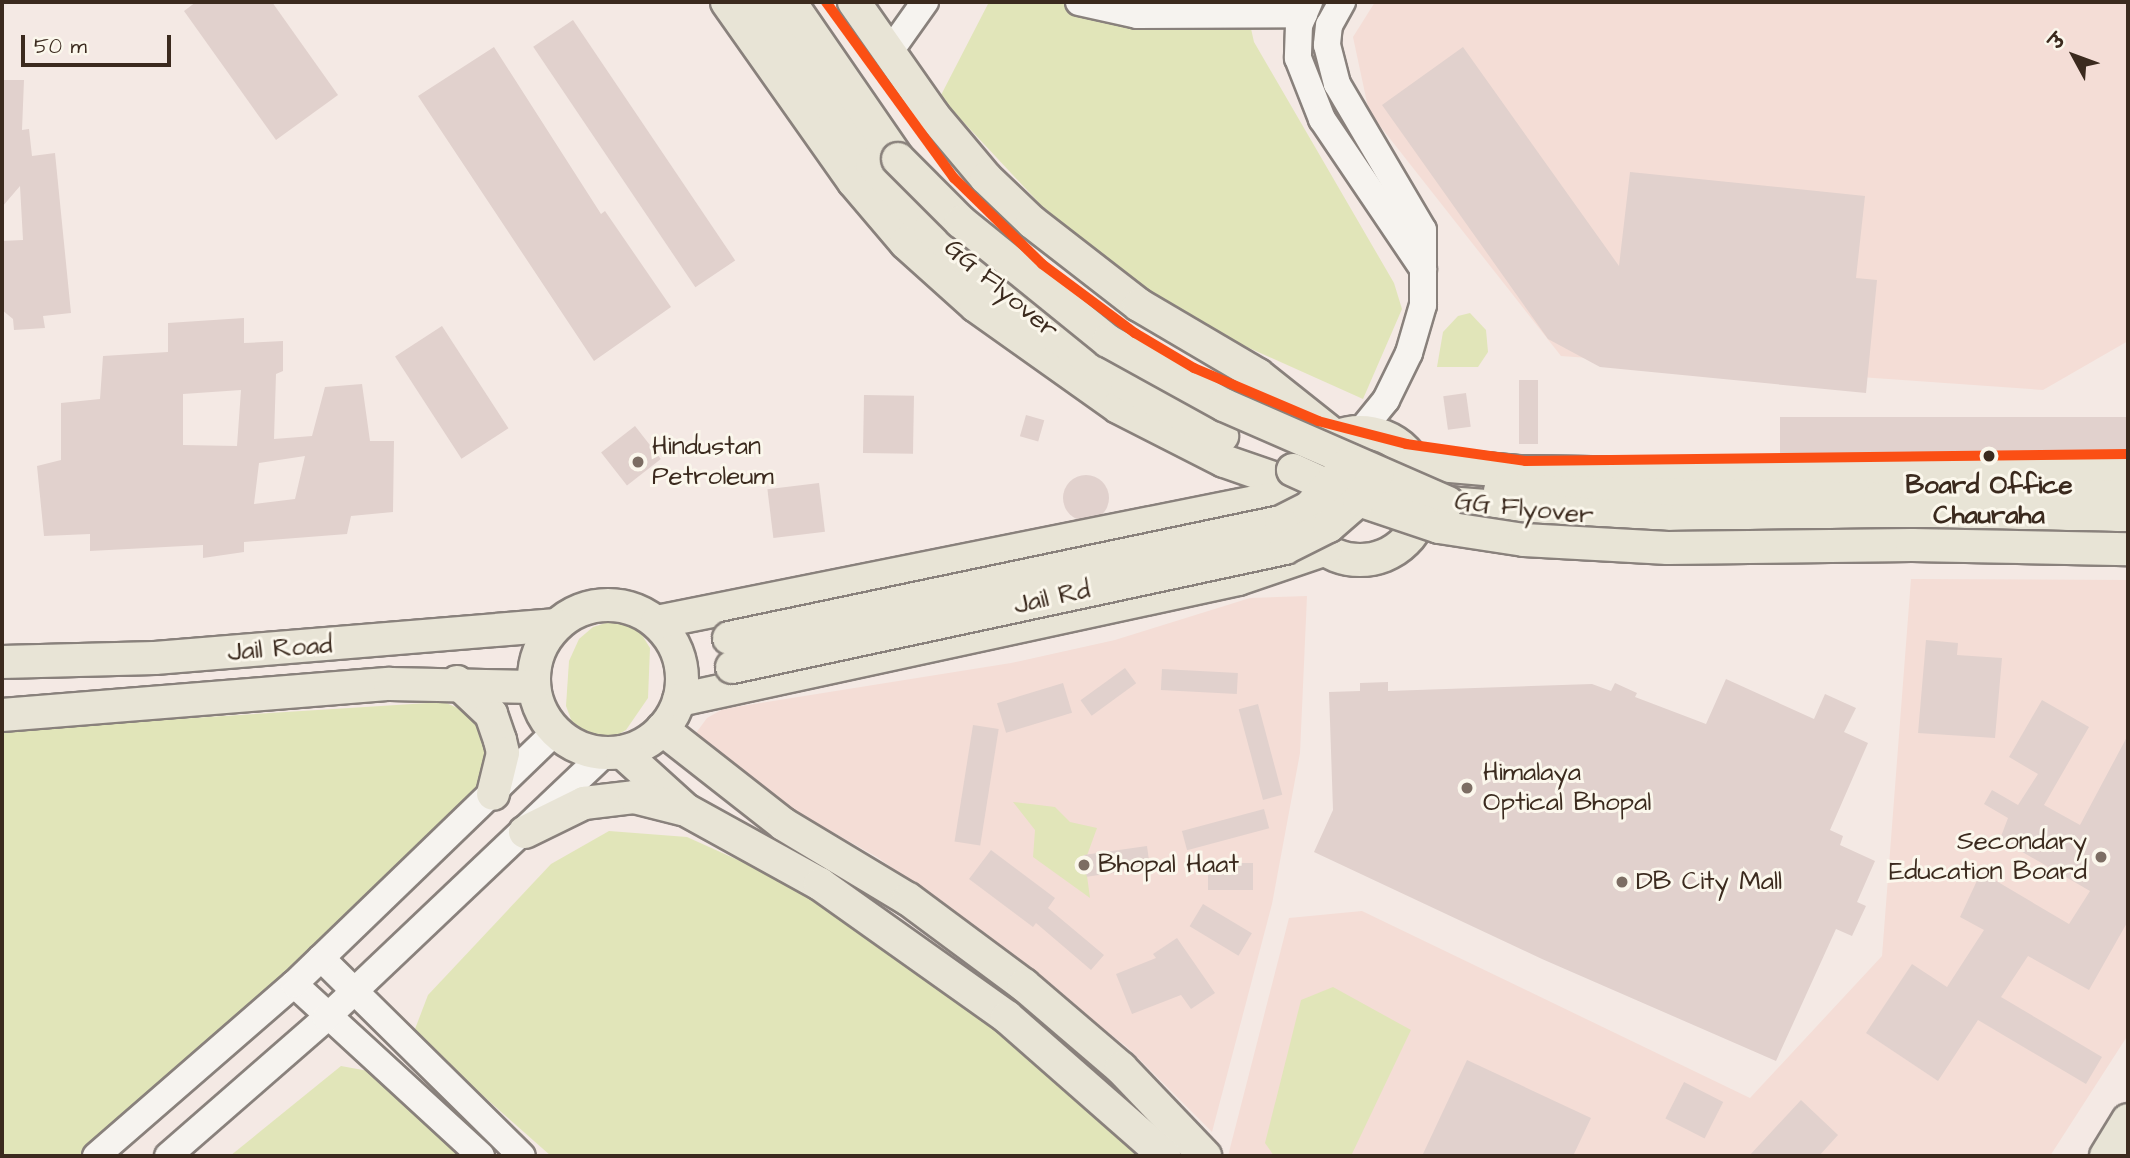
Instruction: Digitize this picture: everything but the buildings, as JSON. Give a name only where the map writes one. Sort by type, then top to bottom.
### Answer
[{"type":"main road","points":[[727,2],[854,182],[906,243],[976,306],[1118,407],[1224,461],[1295,490]]},
{"type":"main road","name":"GG Flyover","points":[[758,2],[811,81],[896,191],[995,287],[1079,353],[1191,420],[1345,494],[1439,527],[1524,540],[1668,548],[1912,545],[2128,549]]},
{"type":"main road","name":"GG Flyover","points":[[790,2],[898,159],[961,222],[1108,341],[1224,405],[1356,451],[1448,503],[1581,517],[1682,522],[2128,522]]},
{"type":"main road","points":[[854,2],[888,54],[986,178],[1032,222],[1139,305],[1258,375],[1356,451]]},
{"type":"main road","points":[[1421,471],[1417,530],[1395,549],[1352,560],[1326,550],[1304,527],[1295,490],[1302,466],[1319,445],[1356,451],[1395,442],[1421,471],[1470,490],[1566,495],[1880,499],[2128,496]]},
{"type":"main road","name":"Jail Rd","points":[[731,653],[1285,548],[1329,526],[1345,494],[1356,451]]},
{"type":"main road","points":[[1421,471],[1882,477],[2128,473]]},
{"type":"main road","points":[[657,622],[1295,490]]},
{"type":"main road","points":[[679,699],[1238,579],[1326,550]]},
{"type":"main road","points":[[603,604],[639,610],[657,622],[680,658],[683,675],[679,699],[662,729],[639,746],[614,752],[573,745],[555,732],[542,715],[533,687],[534,661],[557,625],[603,604]]},
{"type":"main road","points":[[707,612],[731,653],[712,692]]},
{"type":"main road","name":"Jail Road","points":[[2,662],[155,658],[557,625]]},
{"type":"main road","points":[[457,682],[491,714],[500,740],[503,754],[493,794]]},
{"type":"main road","name":"Jail Road","points":[[2,715],[457,682],[533,687]]},
{"type":"main road","points":[[662,729],[783,824],[899,893],[1024,985],[1121,1068],[1205,1156]]},
{"type":"main road","points":[[614,752],[686,810],[820,884],[1007,1017],[1165,1156]]},
{"type":"main road","points":[[524,832],[584,803],[634,796],[686,810]]},
{"type":"main road","points":[[2106,1156],[2128,1119]]},
{"type":"street","points":[[888,54],[925,2]]},
{"type":"street","points":[[1079,2],[1137,15],[1307,8],[1298,58],[1322,120],[1423,270]]},
{"type":"street","points":[[1342,2],[1329,24],[1327,45],[1337,84],[1423,230],[1423,305],[1409,354],[1356,451]]},
{"type":"street","points":[[96,1156],[294,984],[555,732]]},
{"type":"street","points":[[169,1156],[326,1018],[524,832],[614,752]]},
{"type":"street","points":[[321,958],[352,993],[522,1156]]},
{"type":"street","points":[[294,984],[326,1018],[481,1156]]},
{"type":"shaded area","points":[[1375,2],[2128,2],[2128,341],[2043,390],[1561,356],[1369,112],[1353,37]]},
{"type":"shaded area","points":[[1911,579],[2128,580],[2128,1035],[2050,1156],[1228,1156],[1289,918],[1362,911],[1750,1098],[1882,956]]},
{"type":"shaded area","name":"Bhopal Haat","points":[[1307,596],[1300,753],[1272,904],[1212,1132],[1127,1047],[944,905],[877,857],[691,753],[696,733],[707,718],[723,709],[1011,663],[1115,640],[1250,598]]},
{"type":"green space","points":[[989,2],[1245,2],[1254,42],[1394,283],[1402,309],[1363,399],[1209,330],[1141,288],[1041,205],[940,97]]},
{"type":"green space","points":[[1470,313],[1486,330],[1488,352],[1478,367],[1437,367],[1443,332],[1458,316]]},
{"type":"green space","points":[[621,618],[634,622],[650,648],[648,698],[626,730],[612,738],[589,738],[572,722],[566,706],[569,661],[579,639],[593,627]]},
{"type":"green space","points":[[444,702],[516,734],[517,752],[251,1022],[79,1156],[2,1156],[2,730]]},
{"type":"green space","points":[[1013,802],[1055,807],[1070,822],[1097,828],[1085,861],[1090,898],[1033,857],[1035,830]]},
{"type":"green space","points":[[609,831],[687,837],[798,887],[979,1010],[1146,1156],[551,1156],[454,1070],[415,1029],[428,995],[551,864]]},
{"type":"green space","points":[[1333,987],[1411,1030],[1351,1156],[1274,1156],[1265,1143],[1301,1000]]},
{"type":"green space","points":[[341,1066],[390,1075],[477,1156],[230,1156]]},
{"type":"transit line","points":[[826,2],[954,178],[1042,264],[1135,333],[1194,368],[1318,421],[1406,444],[1525,461],[2128,454]]},
{"type":"place","name":"Board Office Chauraha","points":[[1989,456]]},
{"type":"place","name":"Hindustan Petroleum","points":[[638,462]]},
{"type":"place","name":"Himalaya Optical Bhopal","points":[[1467,788]]},
{"type":"place","name":"Secondary Education Board","points":[[2101,857]]},
{"type":"place","name":"Bhopal Haat","points":[[1084,865]]},
{"type":"place","name":"DB City Mall","points":[[1622,882]]}]
